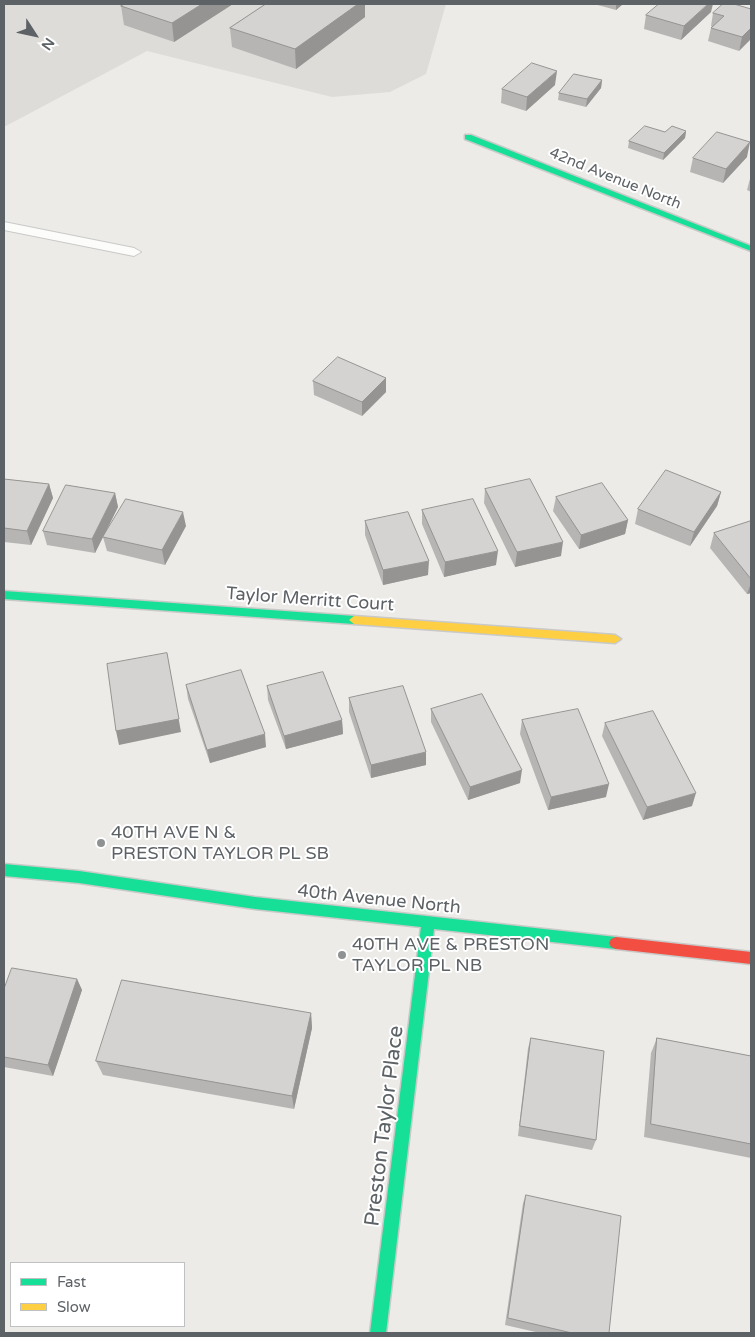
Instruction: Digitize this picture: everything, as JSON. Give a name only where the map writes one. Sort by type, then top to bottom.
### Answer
[{"type":"street","name":"42nd Avenue North","points":[[468,137],[751,249]]},
{"type":"street","name":"Taylor Merritt Court","points":[[4,595],[615,639]]},
{"type":"street","name":"40th Avenue North","points":[[4,870],[79,877],[255,903],[751,958]]},
{"type":"street","name":"Preston Taylor Place","points":[[378,1333],[428,923]]},
{"type":"lane","points":[[4,226],[134,252]]},
{"type":"shaded area","points":[[4,4],[446,4],[426,74],[390,92],[332,97],[147,51],[4,127]]},
{"type":"building","points":[[125,4],[202,4],[172,23],[121,6]]},
{"type":"building","points":[[266,4],[358,4],[295,49],[230,28]]},
{"type":"building","points":[[659,4],[708,4],[684,26],[646,15]]},
{"type":"building","points":[[723,4],[734,4],[751,9],[751,28],[742,37],[711,28],[724,16],[713,13]]},
{"type":"building","points":[[532,63],[557,71],[527,97],[502,89]]},
{"type":"building","points":[[574,74],[602,80],[587,99],[559,93]]},
{"type":"building","points":[[645,126],[665,132],[672,126],[686,131],[664,153],[629,141]]},
{"type":"building","points":[[717,132],[750,142],[726,169],[693,158]]},
{"type":"building","points":[[338,357],[386,378],[362,402],[313,381]]},
{"type":"building","points":[[666,470],[721,492],[694,532],[638,509]]},
{"type":"building","points":[[4,479],[49,484],[27,531],[4,528]]},
{"type":"building","points":[[530,479],[563,542],[517,552],[485,489]]},
{"type":"building","points":[[602,483],[628,520],[581,535],[556,497]]},
{"type":"building","points":[[66,485],[115,493],[92,539],[43,531]]},
{"type":"building","points":[[126,499],[183,512],[162,550],[103,537]]},
{"type":"building","points":[[473,499],[498,551],[445,562],[422,510]]},
{"type":"building","points":[[408,512],[429,561],[383,570],[365,521]]},
{"type":"building","points":[[751,521],[751,579],[714,533]]},
{"type":"building","points":[[167,653],[179,719],[116,731],[107,664]]},
{"type":"building","points":[[241,670],[265,734],[207,750],[186,685]]},
{"type":"building","points":[[323,672],[342,720],[284,736],[267,686]]},
{"type":"building","points":[[403,686],[426,752],[371,765],[349,698]]},
{"type":"building","points":[[482,694],[522,770],[470,787],[431,709]]},
{"type":"building","points":[[578,709],[609,784],[551,797],[522,720]]},
{"type":"building","points":[[653,711],[696,793],[647,807],[605,723]]},
{"type":"building","points":[[12,968],[77,979],[48,1065],[4,1057],[4,989]]},
{"type":"building","points":[[122,980],[311,1013],[292,1096],[96,1061]]},
{"type":"building","points":[[531,1038],[604,1051],[596,1140],[520,1126]]},
{"type":"building","points":[[657,1038],[751,1056],[751,1144],[651,1124]]},
{"type":"building","points":[[526,1195],[621,1216],[609,1333],[572,1333],[508,1318]]},
{"type":"traffic: fast","points":[[468,137],[751,249]]},
{"type":"traffic: fast","points":[[4,595],[354,620]]},
{"type":"traffic: fast","points":[[4,870],[79,877],[255,903],[616,943]]},
{"type":"traffic: fast","points":[[378,1333],[428,923]]},
{"type":"traffic: slow","points":[[354,620],[615,639]]},
{"type":"traffic: jam","points":[[616,943],[751,958]]},
{"type":"place","name":"40TH AVE N & PRESTON TAYLOR PL SB","points":[[101,843]]},
{"type":"place","name":"40TH AVE & PRESTON TAYLOR PL NB","points":[[342,955]]}]
